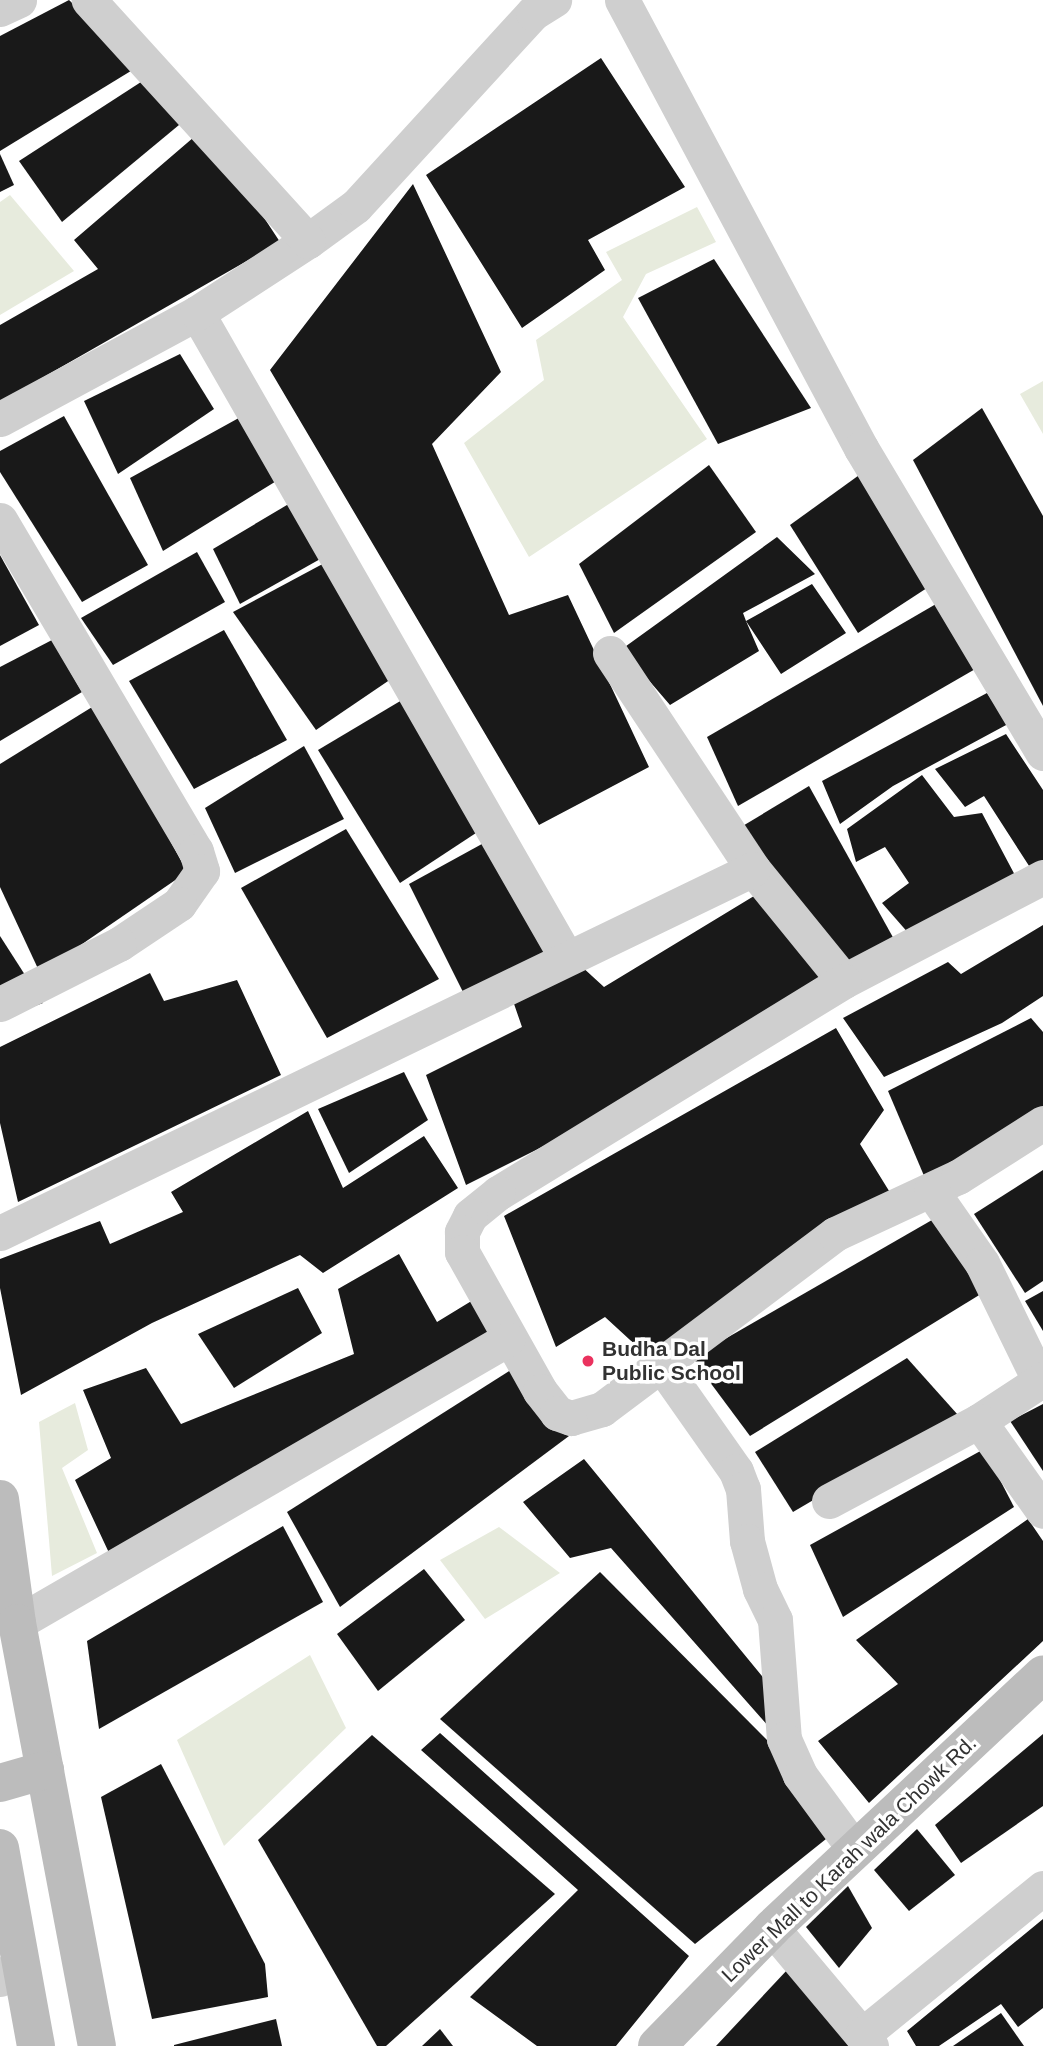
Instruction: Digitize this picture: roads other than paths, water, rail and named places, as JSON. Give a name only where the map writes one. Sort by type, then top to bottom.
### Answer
[{"type":"main road","points":[[0,1499],[17,1623],[97,2046]]},
{"type":"main road","name":"Lower Mall to Karah wala Chowk Rd.","points":[[657,2046],[772,1928],[1043,1674]]},
{"type":"main road","points":[[0,1783],[45,1770]]},
{"type":"main road","points":[[0,1848],[10,1971],[36,2046]]},
{"type":"street","points":[[0,9],[19,0]]},
{"type":"street","points":[[89,0],[308,241]]},
{"type":"street","points":[[0,419],[197,313],[308,241],[356,206],[533,13],[554,0]]},
{"type":"street","points":[[622,0],[861,449],[1043,753]]},
{"type":"street","points":[[197,313],[566,957]]},
{"type":"street","points":[[0,520],[196,851],[202,871],[179,904],[120,944],[0,1004]]},
{"type":"street","points":[[610,653],[753,869],[845,981]]},
{"type":"street","points":[[0,1233],[566,957],[753,869]]},
{"type":"street","points":[[1043,877],[845,981],[498,1194],[470,1216],[462,1232],[462,1252],[508,1339],[557,1413],[571,1418],[602,1409],[835,1234],[931,1190],[1043,1123]]},
{"type":"street","points":[[829,1501],[979,1421],[1041,1380],[982,1263],[931,1190]]},
{"type":"street","points":[[17,1623],[508,1339]]},
{"type":"street","points":[[660,1363],[736,1471],[743,1489],[747,1541],[760,1589],[775,1620],[784,1739],[800,1775],[855,1850]]},
{"type":"street","points":[[979,1421],[1043,1511]]},
{"type":"street","points":[[772,1928],[866,2041],[1043,1888]]},
{"type":"place","name":"Budha Dal Public School","points":[[588,1361]]}]
